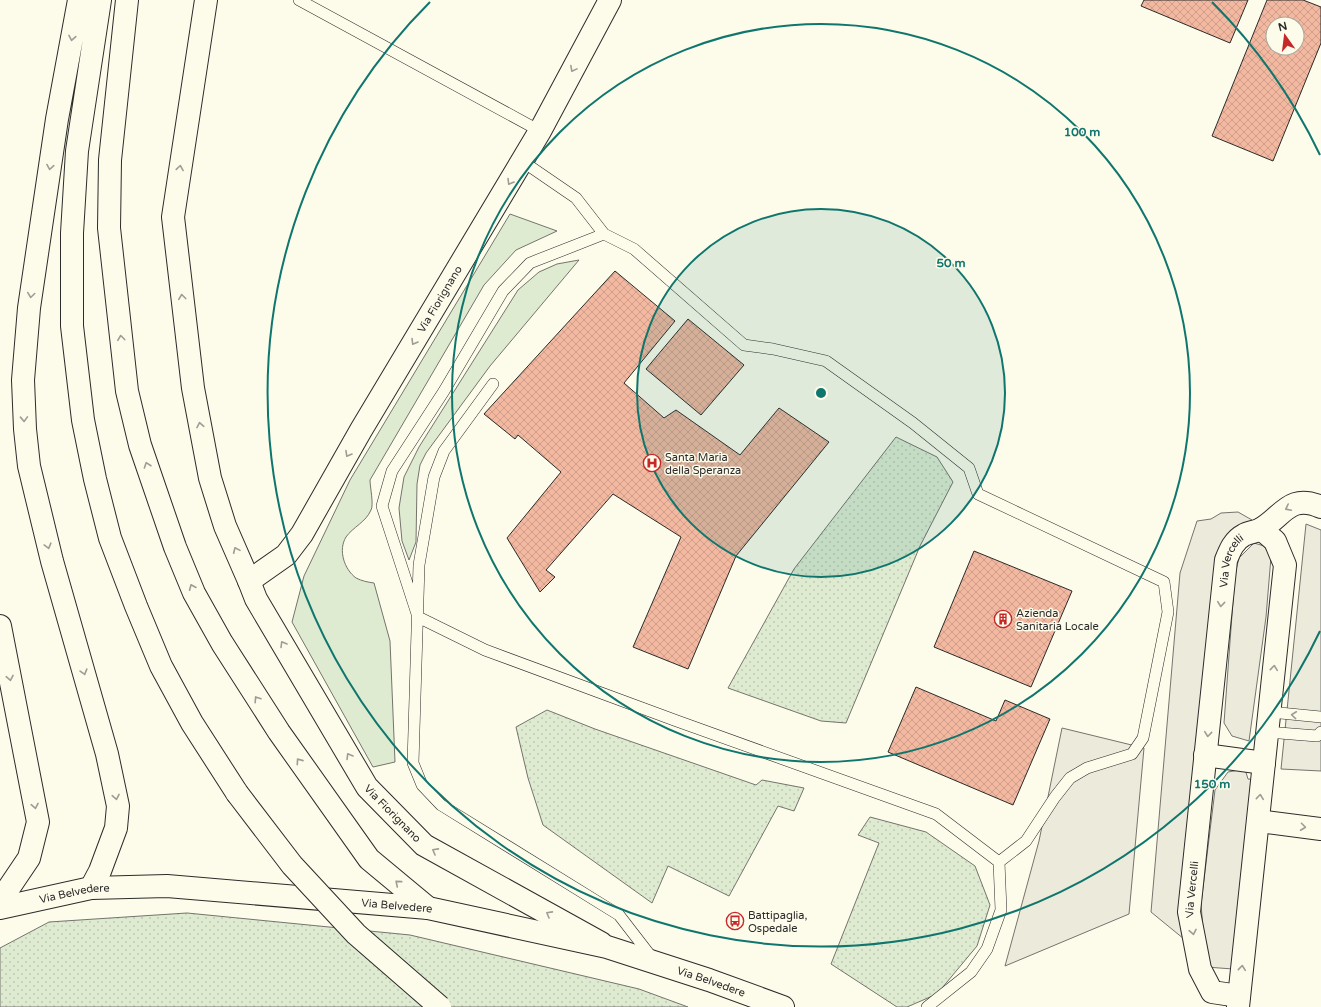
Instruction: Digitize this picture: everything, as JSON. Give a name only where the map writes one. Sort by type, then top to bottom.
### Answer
[{"type":"main road","points":[[79,0],[57,119],[29,308],[23,380],[25,429],[30,474],[50,554],[106,754],[118,806],[116,828],[100,871],[91,888]]},
{"type":"main road","points":[[100,0],[77,151],[72,233],[72,326],[83,420],[95,479],[110,538],[161,666],[192,723],[237,793],[292,865],[356,934],[440,1007]]},
{"type":"main road","points":[[127,0],[110,160],[109,228],[127,391],[140,445],[178,554],[194,593],[226,649],[279,732],[369,859],[428,908]]},
{"type":"main road","points":[[206,0],[173,217],[192,388],[210,478],[225,526],[252,590]]},
{"type":"main road","name":"Via Fiorignano","points":[[607,947],[424,845],[367,787],[252,590],[286,555],[302,534],[361,430],[540,131],[610,0]]},
{"type":"main road","points":[[1261,529],[1284,509],[1297,504],[1313,504],[1321,507]]},
{"type":"main road","name":"Via Vercelli","points":[[1261,529],[1275,541],[1285,565],[1268,722],[1239,1002],[1213,999],[1200,969],[1189,912],[1226,560],[1232,545],[1243,536],[1261,529]]},
{"type":"main road","points":[[0,626],[38,822],[29,858],[0,901]]},
{"type":"main road","points":[[1206,755],[1264,763]]},
{"type":"main road","points":[[1258,821],[1321,829]]},
{"type":"main road","name":"Via Belvedere","points":[[0,908],[91,888],[167,886],[428,908],[607,947],[709,980],[783,1007]]},
{"type":"lane","points":[[299,0],[540,131]]},
{"type":"lane","points":[[522,161],[576,198],[604,234],[634,248],[744,345],[773,349],[826,361],[913,423],[969,468],[978,494],[1164,582],[1168,612],[1143,738],[1132,754],[1087,768],[1070,778],[1055,797],[1026,842],[999,862]]},
{"type":"lane","points":[[604,234],[530,263],[503,291],[444,391],[392,471],[382,506],[418,618],[485,650],[684,724],[936,814],[999,862]]},
{"type":"lane","points":[[493,384],[444,451],[434,477],[420,565],[413,763],[422,785],[441,805],[619,915],[656,963]]},
{"type":"lane","points":[[1268,722],[1320,717]]},
{"type":"lane","points":[[1268,722],[1317,736],[1321,732]]},
{"type":"lane","points":[[927,1007],[971,972],[987,949],[1001,910],[999,862]]},
{"type":"green space","points":[[510,214],[557,231],[516,250],[484,285],[370,480],[372,508],[363,521],[346,537],[342,548],[345,564],[348,570],[356,578],[374,583],[390,641],[395,762],[373,767],[292,622],[304,576],[350,480]]},
{"type":"green space","points":[[579,260],[490,366],[426,453],[420,465],[417,484],[416,542],[409,560],[402,541],[399,508],[404,477],[419,447],[518,290],[539,272],[557,264]]},
{"type":"green space","points":[[896,437],[937,457],[953,482],[920,546],[846,723],[821,721],[728,688],[794,569]]},
{"type":"green space","points":[[547,710],[595,729],[756,785],[762,780],[804,788],[794,811],[778,806],[729,896],[668,866],[652,903],[543,825],[528,778],[516,727]]},
{"type":"green space","points":[[870,817],[926,832],[975,866],[990,905],[977,946],[937,994],[907,1007],[897,1007],[831,964],[879,843],[858,835]]},
{"type":"green space","points":[[187,913],[410,935],[639,989],[688,1007],[0,1007],[0,948],[49,922]]},
{"type":"shaded area","points":[[1238,512],[1252,520],[1225,537],[1218,556],[1184,939],[1151,912],[1180,573],[1197,521],[1211,519],[1221,513]]},
{"type":"shaded area","points":[[1306,524],[1321,530],[1321,771],[1281,769]]},
{"type":"shaded area","points":[[1254,543],[1264,546],[1271,557],[1266,617],[1249,741],[1232,736],[1224,723],[1235,574],[1239,558]]},
{"type":"shaded area","points":[[1062,728],[1144,748],[1129,914],[1005,966],[1039,841]]},
{"type":"shaded area","points":[[1245,769],[1248,779],[1259,780],[1233,969],[1206,967],[1201,904],[1215,790],[1228,772]]},
{"type":"building","points":[[1144,0],[1248,0],[1230,43],[1141,6]]},
{"type":"building","points":[[1267,0],[1303,0],[1321,7],[1321,43],[1273,161],[1212,136]]},
{"type":"building","points":[[615,271],[675,321],[624,383],[664,418],[676,410],[740,455],[779,408],[829,442],[736,556],[688,669],[633,647],[681,537],[613,494],[546,570],[555,577],[540,592],[507,538],[561,472],[518,435],[515,439],[484,414]]},
{"type":"building","points":[[688,319],[744,365],[701,415],[646,369]]},
{"type":"building","name":"Azienda Sanitaria Locale","points":[[974,551],[1072,591],[1031,687],[934,647]]},
{"type":"building","points":[[916,687],[996,721],[1005,700],[1050,719],[1013,805],[888,752]]},
{"type":"place","name":"Santa Maria della Speranza","points":[[652,463]]},
{"type":"place","name":"Azienda Sanitaria Locale","points":[[1003,619]]},
{"type":"place","name":"Battipaglia, Ospedale","points":[[735,921]]}]
